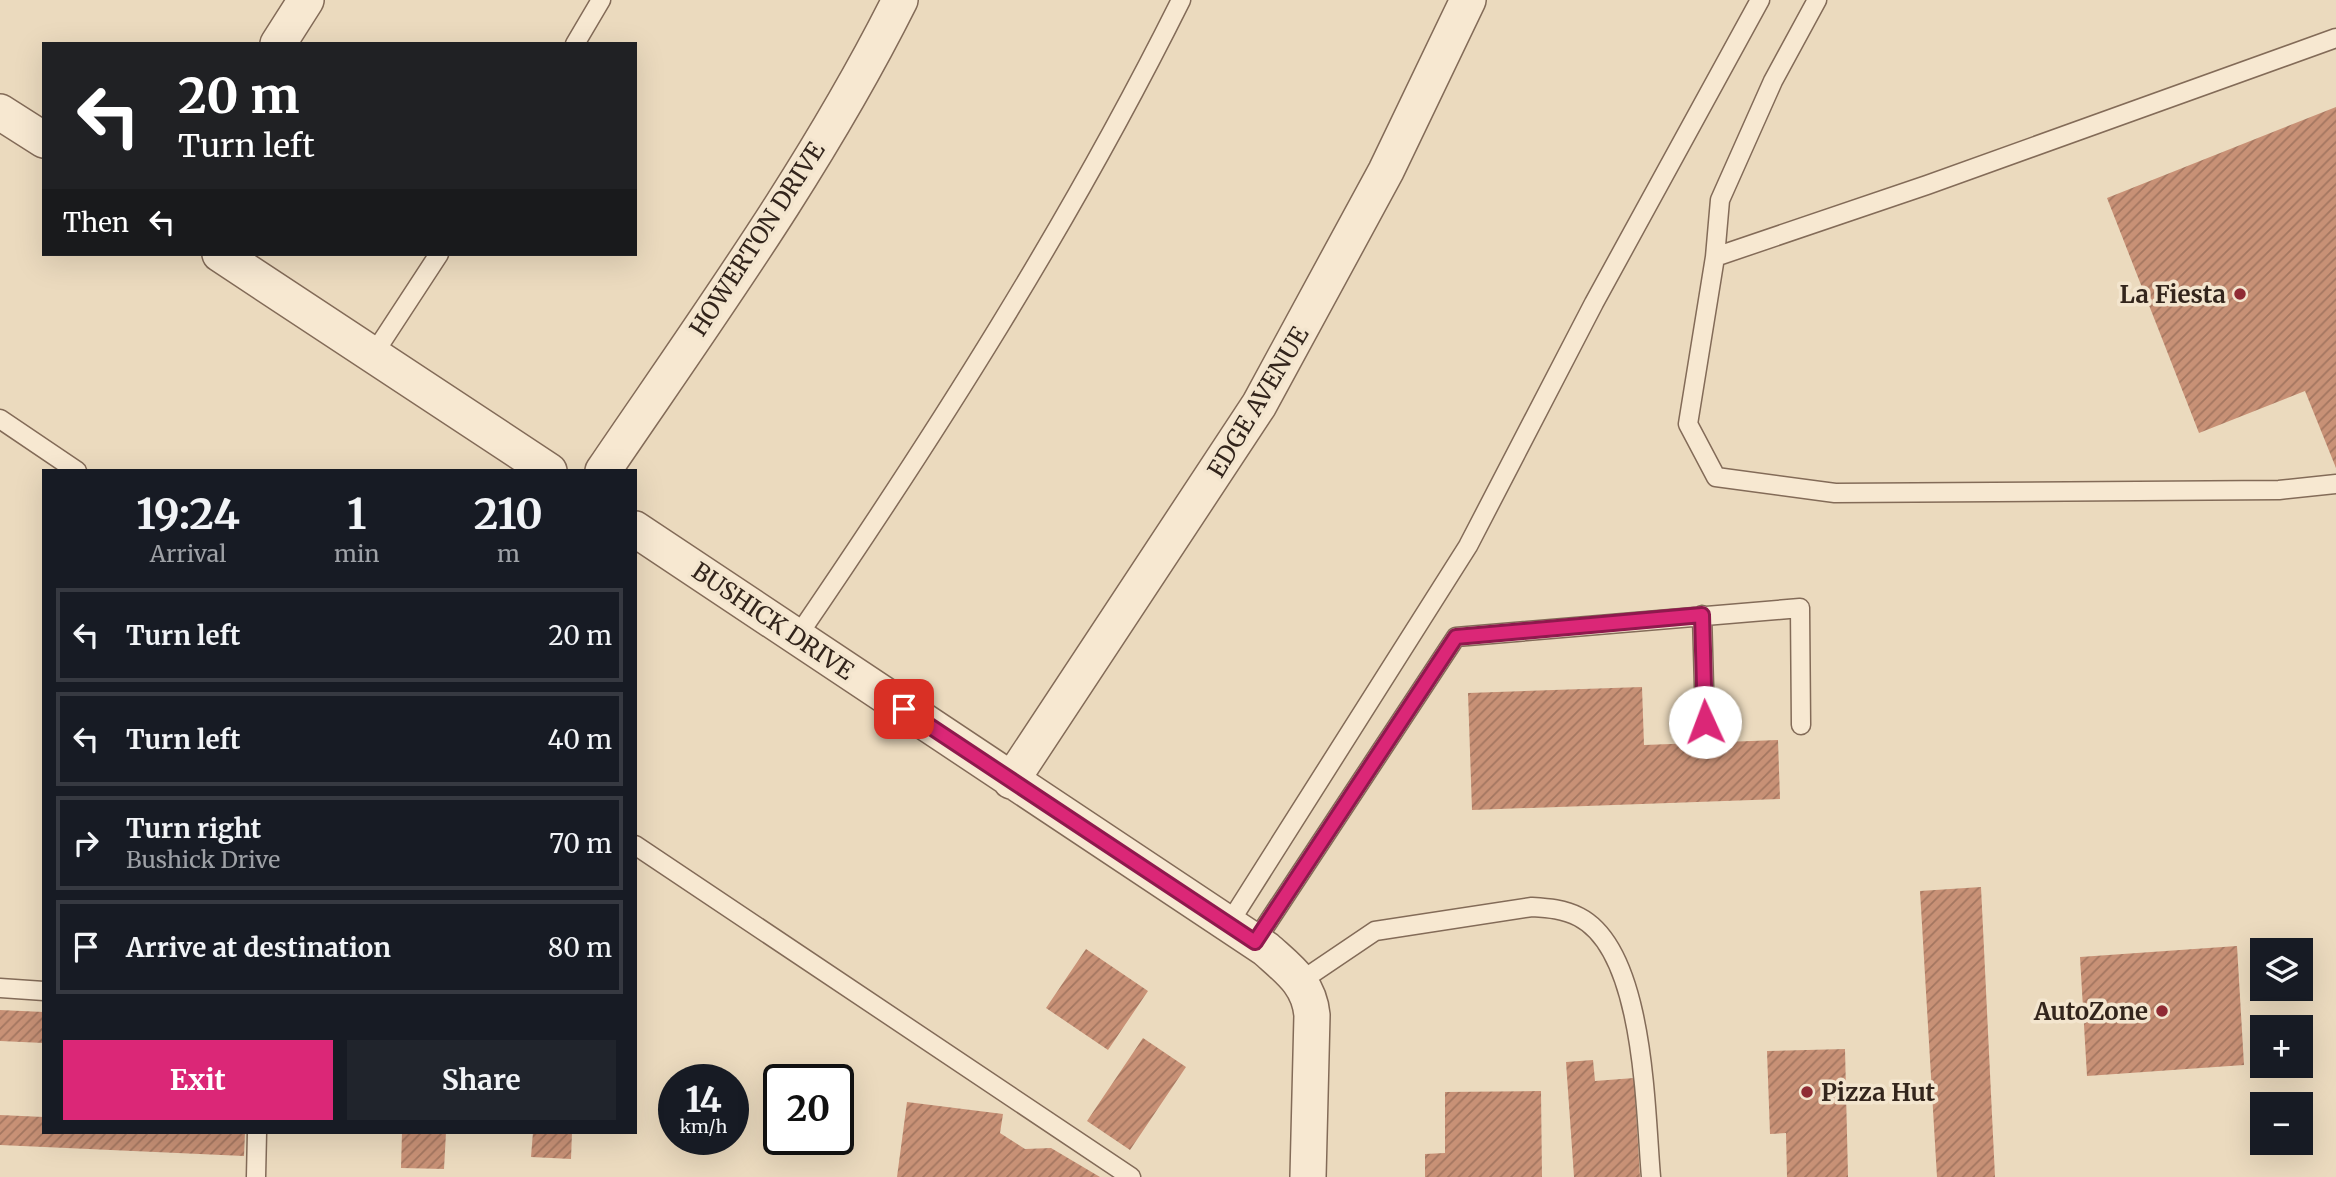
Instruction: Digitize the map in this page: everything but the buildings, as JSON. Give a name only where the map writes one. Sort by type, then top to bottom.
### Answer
[{"type":"street","points":[[279,42],[306,0]]},
{"type":"street","name":"HOWERTON DRIVE","points":[[604,469],[718,301],[845,103],[900,0]]},
{"type":"street","name":"EDGE AVENUE","points":[[1011,781],[1259,405],[1386,171],[1468,0]]},
{"type":"street","points":[[0,112],[42,139]]},
{"type":"street","points":[[223,256],[546,469]]},
{"type":"street","name":"BUSHICK DRIVE","points":[[637,529],[1241,933],[1301,981]]},
{"type":"street","points":[[1301,981],[1311,1000],[1312,1015],[1308,1177]]},
{"type":"lane","points":[[576,42],[601,0]]},
{"type":"lane","points":[[797,638],[908,475],[1000,328],[1132,100],[1181,0]]},
{"type":"lane","points":[[1241,933],[1468,546],[1594,303],[1760,0]]},
{"type":"lane","points":[[1817,0],[1773,81],[1720,200],[1715,257],[1688,424],[1716,477],[1848,493],[2279,490],[2336,484]]},
{"type":"lane","points":[[1715,257],[1927,185],[2336,38]]},
{"type":"lane","points":[[373,355],[438,256]]},
{"type":"lane","points":[[0,419],[73,469]]},
{"type":"lane","points":[[1241,933],[1456,637],[1800,608],[1801,725]]},
{"type":"lane","points":[[1702,615],[1705,722]]},
{"type":"lane","points":[[637,846],[1131,1177]]},
{"type":"lane","points":[[1301,981],[1376,931],[1532,907],[1558,909],[1581,917],[1602,937],[1619,963],[1635,1015],[1651,1177]]},
{"type":"lane","points":[[0,988],[42,991]]},
{"type":"lane","points":[[256,1177],[257,1134]]},
{"type":"place","name":"La Fiesta","points":[[2240,294]]},
{"type":"place","name":"AutoZone","points":[[2162,1011]]},
{"type":"place","name":"Pizza Hut","points":[[1807,1092]]},
{"type":"route","points":[[904,709],[1255,942],[1456,637],[1702,615],[1705,722]]}]
